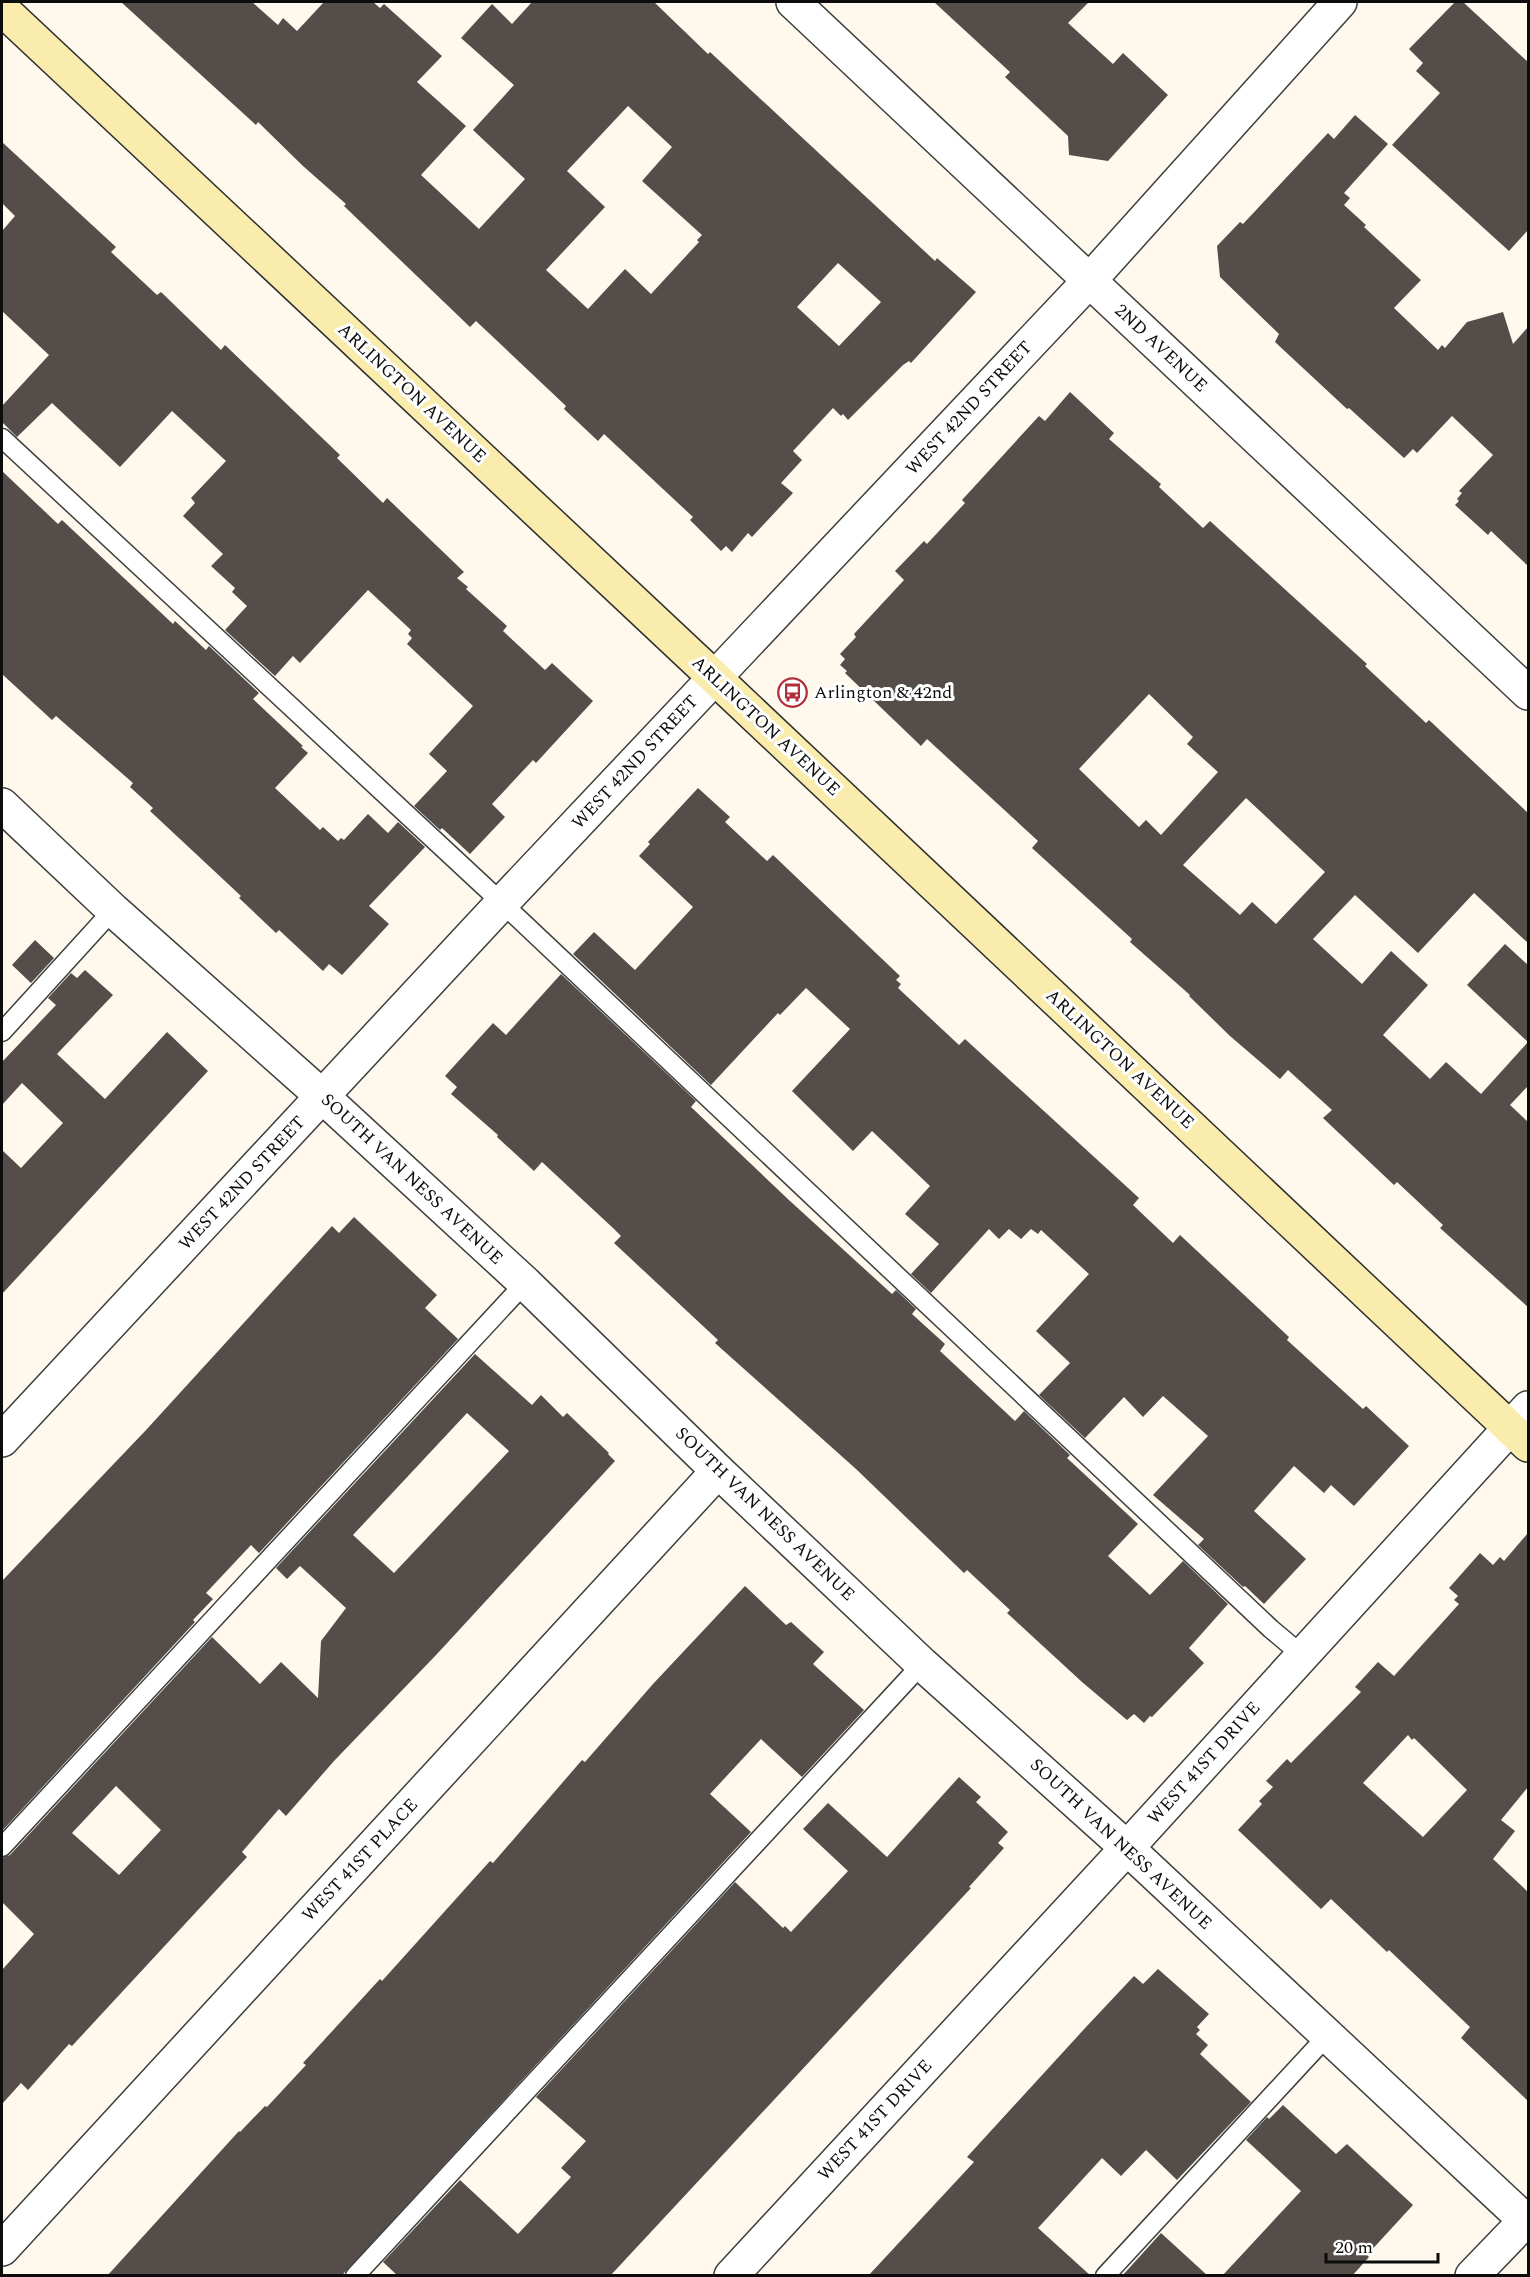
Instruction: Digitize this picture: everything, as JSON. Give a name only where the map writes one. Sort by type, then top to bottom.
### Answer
[{"type":"main road","name":"ARLINGTON AVENUE","points":[[2,9],[715,678],[1522,1427]]},
{"type":"street","name":"2ND AVENUE","points":[[793,2],[1528,693]]},
{"type":"street","name":"WEST 42ND STREET","points":[[2,1440],[502,903],[1089,281],[1340,2]]},
{"type":"street","name":"SOUTH VAN NESS AVENUE","points":[[2,805],[113,910],[323,1096],[525,1283],[718,1471],[922,1664],[1127,1848],[1527,2221]]},
{"type":"street","name":"WEST 41ST DRIVE","points":[[731,2276],[1127,1848],[1302,1655],[1522,1427]]},
{"type":"street","name":"WEST 41ST PLACE","points":[[2,2249],[718,1471]]},
{"type":"street","points":[[1472,2276],[1527,2221]]},
{"type":"lane","points":[[2,438],[502,903],[1262,1621],[1302,1655]]},
{"type":"lane","points":[[2,1032],[113,910]]},
{"type":"lane","points":[[2,1847],[525,1283]]},
{"type":"lane","points":[[355,2276],[922,1664]]},
{"type":"lane","points":[[1105,2276],[1328,2035]]},
{"type":"building","points":[[121,2],[252,2],[278,25],[283,18],[297,31],[324,2],[373,2],[380,8],[384,4],[442,56],[417,82],[466,126],[421,175],[479,229],[525,179],[473,130],[514,85],[461,38],[492,4],[512,24],[532,2],[654,2],[935,261],[937,258],[976,292],[911,363],[909,361],[903,365],[848,420],[833,408],[793,451],[802,460],[781,483],[793,493],[752,537],[748,533],[732,552],[726,546],[721,551],[690,520],[693,517],[604,434],[598,441],[564,409],[566,406],[476,321],[470,327],[344,206],[346,204],[258,122],[256,125]],"holes":[[[628,106],[672,147],[642,181],[702,235],[697,240],[699,242],[651,294],[625,269],[588,309],[546,270],[605,207],[567,171]],[[838,263],[881,302],[839,346],[797,307]]]},
{"type":"building","points":[[934,2],[1089,2],[1068,23],[1113,64],[1123,53],[1168,95],[1108,161],[1069,155],[1068,136],[1005,77],[1010,72]]},
{"type":"building","points":[[1455,2],[1463,2],[1528,62],[1528,230],[1509,251],[1392,145],[1440,93],[1416,71],[1423,63],[1409,49]]},
{"type":"building","points":[[1355,115],[1388,144],[1344,193],[1350,198],[1344,205],[1366,225],[1364,227],[1421,280],[1394,308],[1438,350],[1442,345],[1445,348],[1467,322],[1503,312],[1513,344],[1528,327],[1528,566],[1491,531],[1488,535],[1455,505],[1462,493],[1459,491],[1493,455],[1452,416],[1417,453],[1413,449],[1404,458],[1275,342],[1279,334],[1220,277],[1217,246],[1240,222],[1243,224],[1328,133],[1334,139]]},
{"type":"building","points":[[2,142],[116,247],[111,252],[157,295],[161,292],[221,350],[225,345],[340,455],[337,458],[383,503],[387,498],[464,572],[457,578],[507,626],[503,631],[545,670],[552,663],[593,701],[536,763],[533,760],[492,804],[505,817],[470,854],[414,806],[447,771],[429,754],[473,706],[407,644],[412,638],[408,634],[411,630],[368,590],[300,663],[293,656],[275,676],[225,630],[247,606],[232,592],[235,588],[211,566],[223,554],[183,516],[195,503],[191,498],[226,461],[172,411],[120,467],[52,403],[17,437],[2,422],[2,406],[49,355],[2,311],[2,231],[15,216],[2,203]]},
{"type":"building","points":[[1070,392],[1114,433],[1109,439],[1161,484],[1159,487],[1203,528],[1210,521],[1367,664],[1365,666],[1426,723],[1429,720],[1528,813],[1528,943],[1474,893],[1418,953],[1355,895],[1313,939],[1362,984],[1391,951],[1428,985],[1383,1035],[1430,1079],[1446,1062],[1481,1094],[1528,1042],[1528,1086],[1510,1105],[1528,1122],[1528,1307],[1440,1228],[1443,1225],[1397,1182],[1394,1185],[1323,1118],[1332,1110],[1288,1070],[1280,1079],[1230,1036],[1190,995],[1130,942],[1132,939],[1032,848],[1038,841],[927,739],[921,746],[845,673],[847,671],[840,665],[845,659],[840,654],[856,637],[854,634],[904,580],[895,571],[924,541],[927,544],[965,503],[962,500],[1039,416],[1045,421]],"holes":[[[1149,694],[1193,737],[1187,744],[1218,772],[1161,835],[1146,820],[1139,827],[1079,769]],[[1246,798],[1325,872],[1276,924],[1252,902],[1240,915],[1183,865]]]},
{"type":"building","points":[[2,471],[58,524],[62,520],[173,624],[175,621],[206,650],[209,646],[259,693],[253,699],[308,753],[275,788],[320,830],[323,827],[338,841],[341,838],[344,840],[368,814],[388,833],[398,822],[425,847],[369,906],[389,924],[342,975],[329,964],[323,971],[279,930],[276,933],[239,898],[241,896],[150,811],[153,808],[130,787],[133,783],[56,716],[52,720],[2,674]]},
{"type":"building","points":[[698,788],[730,817],[725,822],[767,861],[773,855],[900,976],[896,980],[901,984],[898,988],[959,1045],[965,1039],[1139,1198],[1133,1205],[1173,1243],[1180,1235],[1289,1337],[1287,1340],[1363,1409],[1366,1406],[1409,1446],[1354,1506],[1331,1485],[1324,1493],[1294,1466],[1254,1511],[1306,1559],[1264,1604],[1198,1545],[1204,1539],[1153,1495],[1208,1436],[1163,1396],[1143,1417],[1124,1397],[1085,1438],[1039,1395],[1070,1363],[1036,1331],[1089,1274],[1041,1230],[1038,1234],[1031,1229],[1021,1239],[1009,1229],[999,1239],[989,1229],[931,1293],[911,1274],[939,1244],[905,1214],[930,1186],[872,1131],[853,1151],[792,1091],[850,1029],[806,988],[780,1015],[778,1013],[711,1085],[573,954],[594,932],[635,970],[693,907],[639,856],[650,844],[648,842]]},
{"type":"building","points":[[35,940],[54,958],[31,983],[12,965]]},
{"type":"building","points":[[1505,944],[1528,965],[1528,1042],[1467,985]]},
{"type":"building","points":[[85,970],[113,995],[57,1054],[105,1099],[167,1032],[208,1071],[2,1294],[2,1150],[21,1168],[63,1123],[22,1083],[2,1105],[2,1062],[56,1005],[48,998],[71,973],[77,978]]},
{"type":"building","points":[[561,974],[696,1101],[691,1107],[790,1201],[892,1294],[896,1290],[916,1309],[912,1314],[945,1344],[940,1351],[1015,1421],[1024,1411],[1070,1455],[1067,1458],[1138,1524],[1108,1556],[1150,1595],[1183,1561],[1228,1604],[1189,1648],[1204,1663],[1152,1717],[1150,1716],[1144,1723],[1134,1714],[1127,1720],[1082,1682],[1007,1613],[1010,1610],[967,1570],[964,1573],[856,1469],[715,1343],[718,1340],[614,1243],[621,1236],[613,1228],[542,1162],[534,1171],[497,1137],[498,1135],[451,1094],[457,1087],[445,1076],[493,1023],[506,1035]]},
{"type":"building","points":[[354,1217],[437,1295],[425,1308],[458,1339],[259,1553],[251,1545],[206,1593],[213,1599],[193,1620],[195,1622],[2,1831],[2,1581],[147,1429],[332,1226],[339,1233]]},
{"type":"building","points":[[475,1354],[532,1405],[541,1395],[563,1417],[567,1413],[615,1461],[437,1654],[334,1761],[286,1816],[279,1809],[242,1852],[247,1857],[72,2046],[69,2044],[28,2090],[21,2083],[2,2104],[2,1970],[34,1934],[2,1902],[2,1858],[10,1855],[212,1637],[260,1684],[281,1662],[318,1698],[321,1641],[346,1608],[300,1566],[287,1579],[276,1568]],"holes":[[[467,1413],[509,1451],[394,1573],[353,1535]],[[116,1786],[161,1830],[119,1875],[72,1833]]]},
{"type":"building","points":[[1528,1533],[1528,1787],[1501,1820],[1515,1831],[1493,1859],[1528,1892],[1528,2101],[1461,2038],[1470,2027],[1389,1950],[1387,1952],[1331,1899],[1321,1909],[1238,1830],[1262,1804],[1259,1801],[1273,1787],[1266,1781],[1287,1759],[1291,1763],[1361,1692],[1355,1687],[1378,1662],[1394,1676],[1459,1604],[1454,1600],[1458,1596],[1449,1588],[1480,1553],[1493,1565],[1500,1557],[1504,1561]],"holes":[[[1408,1735],[1412,1740],[1414,1738],[1467,1790],[1423,1837],[1363,1783]]]},
{"type":"building","points":[[745,1586],[786,1625],[791,1622],[824,1652],[813,1664],[864,1710],[802,1777],[761,1739],[710,1794],[751,1832],[342,2276],[107,2276],[239,2131],[265,2106],[267,2107],[306,2065],[303,2063],[380,1979],[382,1981],[490,1861],[493,1863],[582,1760],[585,1762],[653,1684]]},
{"type":"building","points":[[959,1777],[981,1797],[976,1802],[1008,1832],[998,1843],[1004,1848],[969,1887],[971,1888],[610,2276],[398,2276],[383,2262],[460,2180],[518,2234],[571,2177],[561,2168],[586,2141],[536,2097],[735,1882],[783,1928],[785,1926],[791,1932],[848,1871],[803,1829],[828,1803],[887,1857]]},
{"type":"building","points":[[1158,1969],[1209,2014],[1197,2027],[1200,2030],[1196,2034],[1208,2045],[1200,2054],[1251,2102],[1177,2180],[1146,2150],[1121,2176],[1102,2158],[1038,2228],[1091,2276],[868,2276],[974,2162],[967,2157],[1134,1976],[1143,1984]]},
{"type":"building","points":[[1283,2105],[1336,2154],[1347,2144],[1413,2205],[1367,2255],[1369,2257],[1352,2276],[1222,2276],[1301,2191],[1246,2140],[1267,2117],[1269,2119]]},
{"type":"building","points":[[1161,2233],[1208,2276],[1122,2276]]},
{"type":"place","name":"Arlington & 42nd","points":[[793,692]]}]
